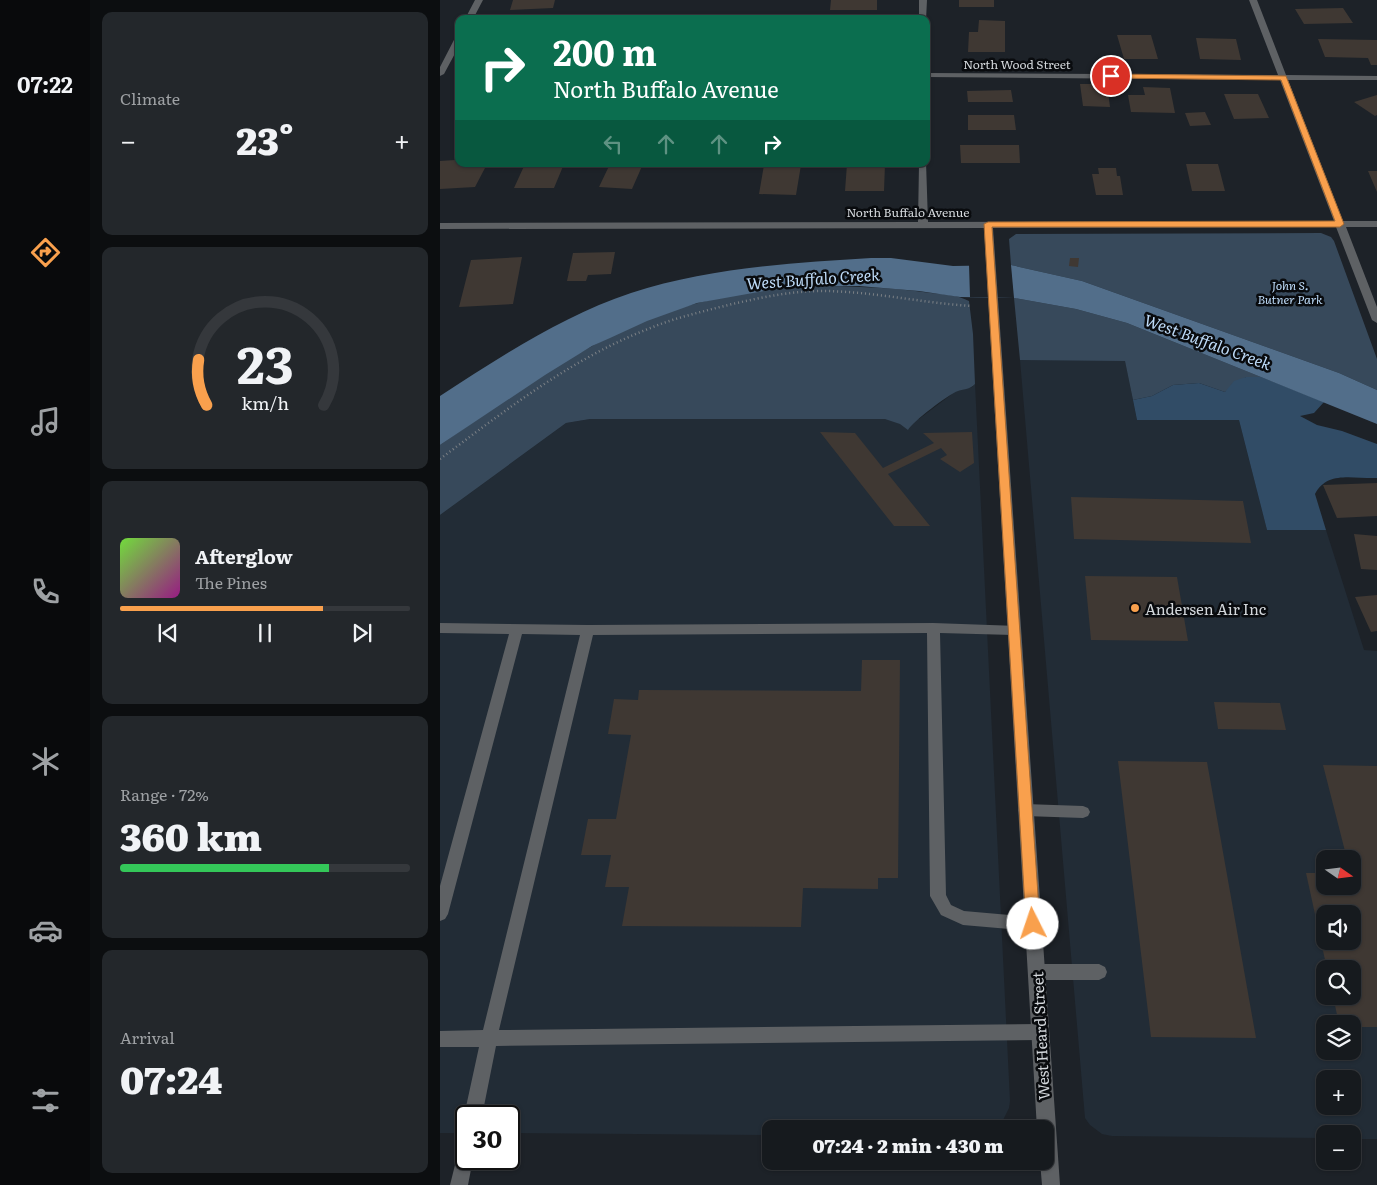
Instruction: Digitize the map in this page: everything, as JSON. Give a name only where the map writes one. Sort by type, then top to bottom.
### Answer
[{"type":"street","points":[[471,15],[479,0]]},
{"type":"street","points":[[923,0],[923,15]]},
{"type":"street","points":[[1253,0],[1377,320]]},
{"type":"street","points":[[440,74],[455,46]]},
{"type":"street","name":"North Wood Street","points":[[930,75],[1377,78]]},
{"type":"street","points":[[923,167],[923,224]]},
{"type":"street","name":"West Heard Street","points":[[988,224],[1045,1120]]},
{"type":"street","name":"North Buffalo Avenue","points":[[440,226],[1377,224]]},
{"type":"street","points":[[440,628],[588,630],[933,628],[1013,630]]},
{"type":"street","points":[[440,914],[517,628]]},
{"type":"street","points":[[933,628],[938,896],[946,910],[963,918],[1033,924]]},
{"type":"street","points":[[475,1105],[489,1039],[588,630]]},
{"type":"street","points":[[1025,810],[1083,812]]},
{"type":"street","points":[[1036,972],[1099,972]]},
{"type":"street","points":[[440,1040],[1040,1032]]},
{"type":"street","points":[[459,1185],[462,1170]]},
{"type":"street","name":"West Heard Street","points":[[1050,1170],[1051,1185]]},
{"type":"path","points":[[440,460],[520,400],[567,370],[623,339],[690,314],[753,299],[796,292],[820,291],[894,296],[946,305],[993,302]]},
{"type":"shaded area","points":[[1020,360],[1125,360],[1137,420],[1239,420],[1267,530],[1326,530],[1364,650],[1377,651],[1377,1139],[1361,1139],[1361,1125],[1316,1125],[1316,1138],[1112,1136],[1102,1134],[1090,1125],[1085,1118]]},
{"type":"shaded area","points":[[1246,377],[1261,377],[1324,402],[1314,413],[1300,416],[1317,425],[1342,431],[1377,444],[1377,478],[1342,477],[1334,479],[1320,486],[1315,494],[1326,530],[1267,530],[1239,420],[1137,420],[1133,400],[1152,396],[1173,385],[1199,383],[1225,392],[1234,381]]},
{"type":"shaded area","points":[[975,384],[1010,1101],[1003,1120],[762,1120],[762,1135],[520,1133],[520,1105],[455,1105],[455,1133],[440,1133],[440,515],[566,423],[590,419],[919,419],[956,391],[972,387]]},
{"type":"green space","name":"John S. Butner Park","points":[[1321,233],[1331,237],[1334,241],[1377,359],[1377,390],[1339,373],[1082,281],[1011,265],[1009,239],[1016,234]]},
{"type":"green space","points":[[791,286],[896,289],[950,295],[969,301],[973,334],[975,384],[947,397],[923,415],[908,430],[900,424],[885,419],[590,419],[566,423],[440,515],[440,445],[532,382],[596,344],[663,314],[698,303]]},
{"type":"green space","points":[[1014,298],[1076,309],[1127,323],[1261,377],[1246,377],[1225,392],[1199,383],[1173,385],[1152,396],[1133,400],[1125,361],[1020,360]]},
{"type":"water","name":"West Buffalo Creek","points":[[891,258],[953,266],[1011,265],[1082,281],[1339,373],[1377,390],[1377,424],[1127,323],[1076,309],[1014,298],[960,297],[919,291],[859,286],[791,286],[697,303],[647,321],[592,346],[440,445],[440,396],[532,338],[605,302],[660,285],[720,272],[811,262]]},
{"type":"pier","points":[[969,265],[1011,265],[1014,298],[970,297]]},
{"type":"building","points":[[513,0],[555,0],[553,8],[510,10]]},
{"type":"building","points":[[831,0],[877,0],[877,10],[830,10]]},
{"type":"building","points":[[959,0],[994,0],[994,7],[959,7]]},
{"type":"building","points":[[1343,8],[1353,23],[1304,24],[1295,9]]},
{"type":"building","points":[[775,14],[813,15],[775,15]]},
{"type":"building","points":[[979,20],[1005,21],[1005,52],[968,52],[969,32],[978,32]]},
{"type":"building","points":[[1117,35],[1151,35],[1158,59],[1124,59]]},
{"type":"building","points":[[1196,38],[1236,39],[1241,60],[1200,59]]},
{"type":"building","points":[[1318,39],[1377,40],[1377,65],[1371,65],[1368,58],[1325,57]]},
{"type":"building","points":[[1080,84],[1107,84],[1110,107],[1083,106]]},
{"type":"building","points":[[1143,87],[1170,88],[1175,113],[1131,112],[1128,95],[1145,95]]},
{"type":"building","points":[[1011,90],[1013,102],[968,102],[967,91]]},
{"type":"building","points":[[1224,94],[1258,94],[1269,118],[1234,119]]},
{"type":"building","points":[[1377,95],[1377,115],[1375,116],[1354,102]]},
{"type":"building","points":[[1205,112],[1211,125],[1190,126],[1185,113]]},
{"type":"building","points":[[968,115],[1014,115],[1016,130],[968,130]]},
{"type":"building","points":[[960,145],[1019,145],[1020,163],[961,163]]},
{"type":"building","points":[[455,160],[455,167],[485,168],[475,187],[440,189],[440,161]]},
{"type":"building","points":[[1186,164],[1218,164],[1225,191],[1192,191]]},
{"type":"building","points":[[524,167],[563,167],[554,188],[514,188]]},
{"type":"building","points":[[609,167],[642,167],[632,189],[599,187]]},
{"type":"building","points":[[764,167],[801,167],[796,195],[759,194]]},
{"type":"building","points":[[847,167],[885,167],[884,191],[845,191]]},
{"type":"building","points":[[1098,168],[1116,168],[1117,176],[1120,176],[1123,195],[1096,195],[1092,174],[1099,174]]},
{"type":"building","points":[[1368,171],[1377,171],[1377,192]]},
{"type":"building","points":[[615,252],[611,274],[588,275],[586,281],[567,281],[573,253]]},
{"type":"building","points":[[522,257],[513,304],[459,307],[471,260]]},
{"type":"building","points":[[1070,258],[1079,258],[1078,267],[1069,266]]},
{"type":"building","points":[[820,432],[855,433],[883,468],[934,443],[923,433],[972,432],[974,463],[960,472],[940,459],[947,455],[941,448],[888,474],[930,526],[894,526]]},
{"type":"building","points":[[1377,483],[1377,516],[1337,518],[1323,485]]},
{"type":"building","points":[[1071,497],[1243,501],[1251,543],[1074,539]]},
{"type":"building","points":[[1354,534],[1377,536],[1377,570],[1361,569]]},
{"type":"building","name":"Andersen Air Inc","points":[[1085,576],[1177,577],[1188,641],[1091,640]]},
{"type":"building","points":[[1377,595],[1377,631],[1371,632],[1355,597]]},
{"type":"building","points":[[862,660],[900,660],[898,878],[878,878],[878,889],[803,888],[801,927],[622,926],[629,887],[605,887],[611,855],[581,855],[588,819],[616,819],[631,735],[608,734],[614,699],[638,700],[639,690],[861,691]]},
{"type":"building","points":[[1214,702],[1280,703],[1286,730],[1218,729]]},
{"type":"building","points":[[1118,761],[1207,762],[1256,1038],[1151,1037]]},
{"type":"building","points":[[1323,765],[1377,766],[1377,1027],[1361,1027],[1361,1015],[1337,1015],[1335,1005],[1361,1005],[1361,960],[1325,960],[1323,950],[1361,950],[1361,905],[1316,905],[1316,919],[1306,873],[1316,873],[1316,895],[1361,895],[1361,850],[1345,850]]},
{"type":"place","name":"Andersen Air Inc","points":[[1135,608]]},
{"type":"route","points":[[1033,924],[994,348],[988,224],[1340,224],[1284,78],[1111,76]]}]
